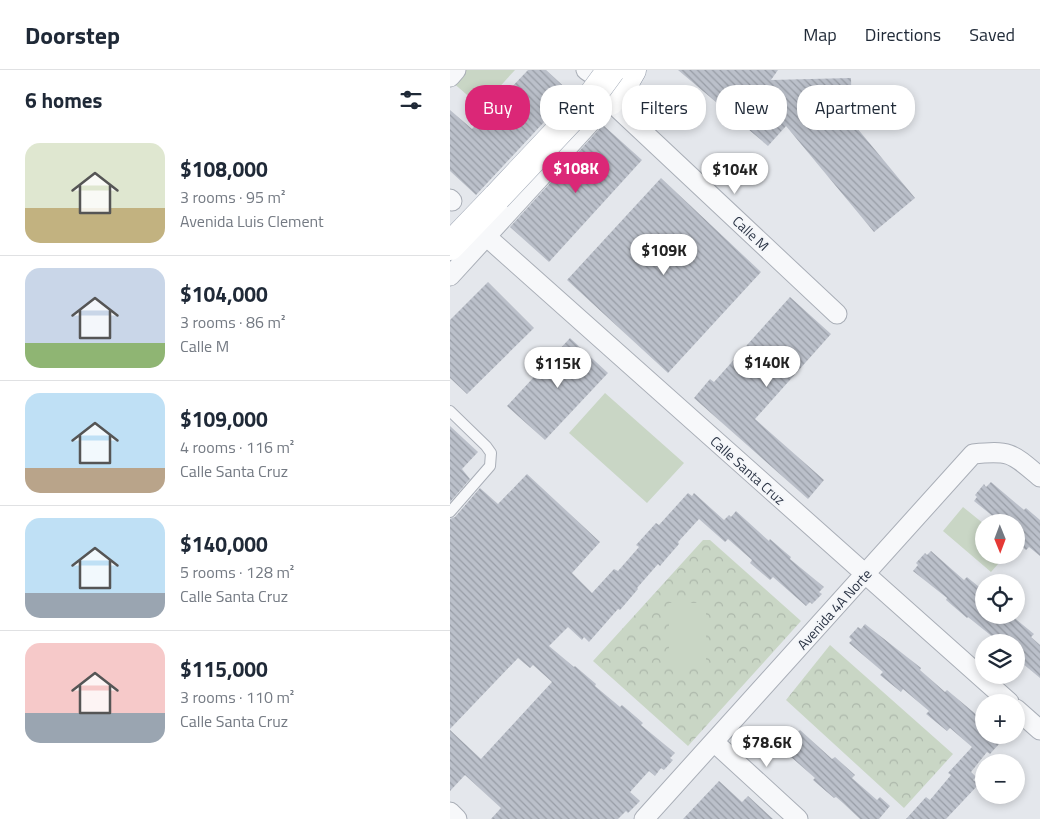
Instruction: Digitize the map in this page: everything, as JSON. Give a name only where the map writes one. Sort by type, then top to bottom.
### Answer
[{"type":"main road","points":[[450,246],[592,96],[611,70]]},
{"type":"main road","points":[[612,100],[621,90],[632,70]]},
{"type":"street","points":[[450,77],[456,70]]},
{"type":"street","name":"Calle M","points":[[586,70],[609,85]]},
{"type":"street","name":"Calle M","points":[[612,104],[837,314]]},
{"type":"street","points":[[450,276],[584,130]]},
{"type":"street","name":"Calle Santa Cruz","points":[[487,237],[1000,694]]},
{"type":"street","name":"Avenida 4A Norte","points":[[651,817],[714,742],[974,454],[997,452],[1016,456],[1040,477]]},
{"type":"street","points":[[1025,717],[1040,730]]},
{"type":"street","points":[[714,742],[798,819]]},
{"type":"street","points":[[450,812],[457,819]]},
{"type":"lane","points":[[450,411],[492,453],[490,466],[450,512]]},
{"type":"green space","points":[[461,70],[515,70],[501,85],[465,85],[465,93],[451,81]]},
{"type":"green space","points":[[605,393],[684,463],[647,503],[569,433]]},
{"type":"green space","points":[[963,507],[975,517],[975,558],[943,531]]},
{"type":"green space","points":[[703,540],[710,540],[801,621],[688,746],[593,661]]},
{"type":"green space","points":[[982,564],[998,564],[991,572]]},
{"type":"green space","points":[[669,603],[706,603],[706,666],[669,666]]},
{"type":"green space","points":[[830,645],[953,754],[904,808],[786,700]]},
{"type":"building","points":[[528,70],[546,70],[562,85],[540,85],[540,126],[476,195],[450,171],[450,110],[465,123],[465,130],[530,130],[530,85],[514,85]]},
{"type":"building","points":[[678,70],[778,70],[771,80],[851,78],[851,85],[797,85],[797,130],[859,130],[915,198],[874,232],[787,127],[787,85],[716,85],[716,102],[706,94],[706,85],[696,85]]},
{"type":"building","points":[[598,130],[609,130],[642,160],[549,262],[510,227]]},
{"type":"building","points":[[749,130],[782,130],[768,146]]},
{"type":"building","points":[[661,178],[761,272],[668,373],[567,280]]},
{"type":"building","points":[[488,282],[534,328],[467,394],[450,378],[450,320]]},
{"type":"building","points":[[790,297],[831,334],[755,419],[824,480],[808,499],[694,398],[710,379],[714,382]]},
{"type":"building","points":[[570,338],[608,373],[545,440],[507,406]]},
{"type":"building","points":[[450,426],[478,452],[462,469],[470,479],[450,502]]},
{"type":"building","points":[[527,474],[600,542],[572,573],[592,593],[614,569],[618,571],[639,547],[636,545],[656,523],[659,525],[688,493],[692,496],[694,493],[724,520],[729,515],[731,517],[736,511],[824,587],[819,592],[822,594],[812,604],[810,602],[806,606],[773,577],[770,580],[750,563],[752,560],[728,539],[725,542],[699,519],[660,566],[658,564],[620,610],[618,609],[589,642],[584,637],[582,640],[568,627],[549,646],[596,684],[595,686],[620,707],[622,705],[628,710],[643,723],[641,725],[675,753],[670,758],[673,760],[664,770],[661,768],[655,776],[649,771],[630,792],[640,801],[628,813],[626,811],[618,819],[491,819],[501,808],[465,775],[450,791],[450,730],[481,759],[552,682],[533,665],[530,668],[518,658],[450,729],[450,519],[455,517],[480,488],[498,504]]},
{"type":"building","points":[[991,482],[1024,510],[1026,508],[1040,520],[1040,556],[1029,547],[1025,549],[1025,514],[990,514],[974,501],[977,497],[975,495],[984,484],[986,487]]},
{"type":"building","points":[[931,551],[964,580],[967,577],[975,584],[975,623],[967,618],[946,600],[947,598],[913,571],[918,565],[916,563],[925,553],[927,555]]},
{"type":"building","points":[[865,624],[921,668],[920,670],[945,692],[947,690],[975,713],[975,744],[999,744],[990,754],[987,752],[985,754],[975,754],[975,767],[971,772],[975,776],[973,780],[975,781],[975,788],[946,819],[906,819],[926,797],[930,800],[951,775],[948,773],[972,747],[950,728],[947,731],[926,714],[929,711],[903,689],[901,692],[880,675],[883,672],[849,643],[852,640],[849,637],[858,627],[861,629]]},
{"type":"building","points":[[977,624],[1022,624],[1034,634],[1031,637],[1040,645],[1040,678],[1025,666],[1025,634],[989,634]]},
{"type":"building","points":[[800,730],[832,759],[835,757],[855,775],[852,778],[877,800],[880,797],[890,806],[879,819],[860,819],[836,797],[834,798],[813,780],[815,778],[782,749],[787,744],[784,741],[794,731],[796,734]]},
{"type":"building","points":[[719,781],[742,802],[748,796],[773,819],[683,819]]}]
